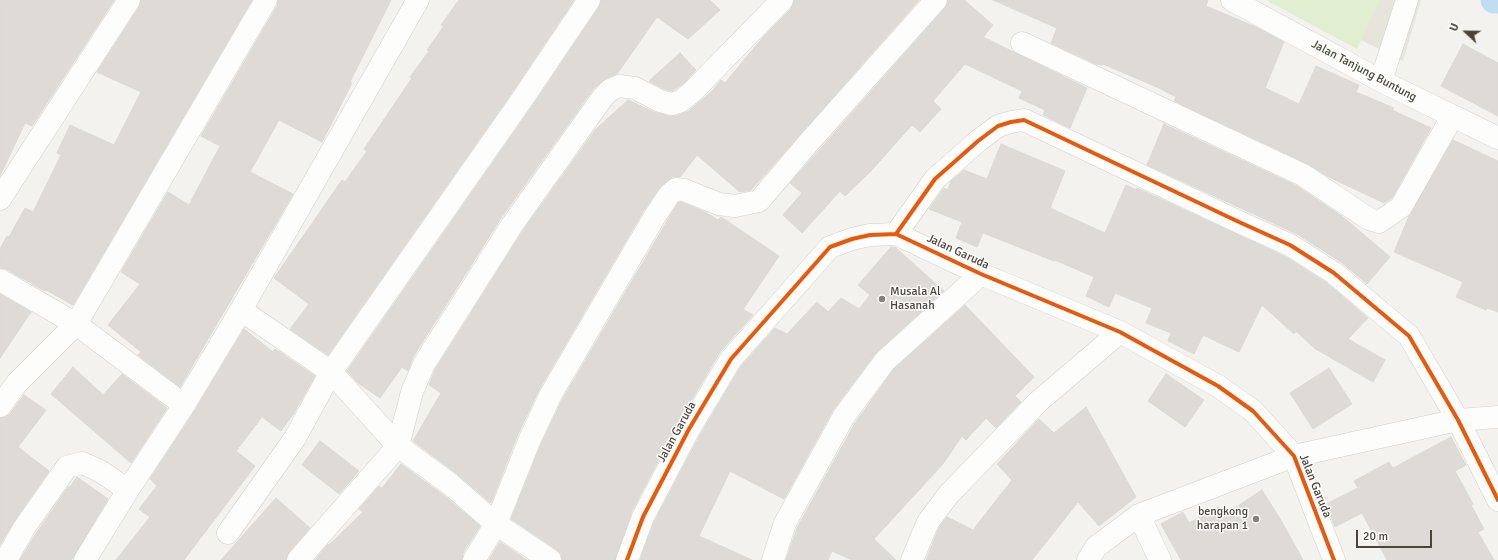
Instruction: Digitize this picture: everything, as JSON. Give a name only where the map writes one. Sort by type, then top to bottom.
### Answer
[{"type":"street","points":[[0,199],[129,0]]},
{"type":"street","points":[[0,406],[17,383],[76,324],[266,0]]},
{"type":"street","points":[[85,560],[128,490],[184,405],[241,310],[418,0]]},
{"type":"street","points":[[228,533],[295,438],[331,372],[523,98],[589,0]]},
{"type":"street","points":[[298,560],[398,446],[412,392],[424,364],[512,225],[603,97],[610,90],[619,86],[635,88],[660,101],[672,104],[681,101],[692,92],[782,0]]},
{"type":"street","points":[[474,560],[496,524],[530,439],[550,394],[655,216],[669,195],[676,189],[684,190],[719,204],[734,206],[759,201],[810,141],[936,0]]},
{"type":"street","name":"Jalan Tanjung Buntung","points":[[1232,0],[1380,81],[1498,138]]},
{"type":"street","points":[[1380,81],[1407,0]]},
{"type":"street","points":[[1022,43],[1303,175],[1369,219],[1379,222],[1401,207],[1452,117]]},
{"type":"street","points":[[896,234],[935,179],[978,141],[998,126],[1024,120],[1290,245],[1334,273],[1409,336],[1458,420],[1498,500]]},
{"type":"street","name":"Jalan Garuda","points":[[627,560],[643,517],[688,429],[731,359],[830,247],[852,239],[896,234],[981,274],[1120,332],[1218,386],[1253,411],[1294,456],[1334,560]]},
{"type":"street","points":[[773,560],[785,523],[844,416],[885,361],[981,274]]},
{"type":"street","points":[[0,280],[76,324],[184,405]]},
{"type":"street","points":[[241,310],[331,372],[398,446],[450,484],[496,524],[550,560]]},
{"type":"street","points":[[912,560],[928,522],[949,494],[1039,401],[1120,332]]},
{"type":"street","points":[[1088,560],[1096,547],[1140,515],[1294,456],[1458,420],[1498,417]]},
{"type":"street","points":[[6,560],[24,528],[67,467],[82,463],[100,471],[128,490]]},
{"type":"street","points":[[1140,515],[1160,560]]},
{"type":"shaded area","points":[[1282,0],[1421,0],[1403,61]]},
{"type":"green space","points":[[1266,0],[1380,0],[1357,49]]},
{"type":"building","points":[[0,0],[114,0],[32,126],[25,123],[0,176]]},
{"type":"building","points":[[141,0],[252,0],[73,305],[6,269],[0,268],[0,249],[7,236],[9,237],[25,208],[33,212],[61,155],[57,153],[70,125],[114,145],[141,92],[97,72],[139,7]]},
{"type":"building","points":[[278,0],[391,0],[322,142],[279,120],[250,172],[293,194],[180,387],[138,355],[141,352],[108,325],[140,284],[121,272],[168,192],[189,205],[220,146],[201,136],[277,6]]},
{"type":"building","points":[[459,0],[574,0],[513,91],[328,355],[290,329],[309,304],[274,278],[342,180],[345,182],[367,151],[364,149],[412,78],[410,77],[429,51],[427,50],[444,26],[441,25]]},
{"type":"building","points":[[601,0],[710,0],[720,10],[688,39],[657,17],[617,74],[605,79],[594,88],[501,218],[413,357],[408,371],[402,367],[380,398],[358,383],[347,371],[533,105],[599,7]]},
{"type":"building","points":[[794,0],[919,0],[751,190],[740,192],[697,155],[680,177],[672,177],[659,188],[644,210],[540,388],[518,434],[491,503],[457,474],[413,441],[441,393],[429,385],[435,370],[522,232],[596,129],[628,100],[654,112],[669,116],[676,116],[689,111],[713,90],[721,80],[725,83],[764,36],[791,9]]},
{"type":"building","points":[[948,0],[964,0],[993,25],[983,37],[1087,88],[1070,128],[1043,115],[1045,110],[1019,98],[1022,91],[965,64],[933,101],[941,109],[920,132],[912,125],[870,172],[845,196],[840,191],[802,233],[783,215],[802,193],[790,183],[945,8]]},
{"type":"building","points":[[993,0],[1208,0],[1206,6],[1258,28],[1284,42],[1265,88],[1299,104],[1316,66],[1359,85],[1356,92],[1394,108],[1392,110],[1431,128],[1392,198],[1384,203],[1327,176],[1308,164],[1174,101],[1176,97],[1159,88],[1103,64],[1098,65],[1051,43],[1057,28]]},
{"type":"building","points":[[1463,44],[1498,63],[1498,116],[1441,86]]},
{"type":"building","points":[[680,53],[696,70],[684,83],[672,91],[664,89],[649,81]]},
{"type":"building","points":[[1164,124],[1297,186],[1343,217],[1390,257],[1367,284],[1341,262],[1297,234],[1147,165]]},
{"type":"building","points":[[1453,140],[1498,161],[1498,312],[1487,308],[1486,310],[1456,297],[1463,282],[1394,252],[1409,216]]},
{"type":"building","points":[[1001,144],[1065,171],[1050,208],[1105,233],[1126,185],[1136,190],[1137,188],[1284,256],[1327,283],[1368,318],[1348,339],[1385,360],[1373,382],[1314,348],[1296,331],[1294,334],[1262,305],[1239,352],[1203,335],[1194,354],[1168,341],[1171,333],[1146,323],[1152,308],[1115,293],[1109,307],[1086,296],[1094,277],[1055,260],[1054,261],[983,233],[977,247],[956,238],[962,222],[929,209],[944,188],[948,190],[951,181],[964,170],[987,179]]},
{"type":"building","points":[[681,202],[707,213],[718,220],[721,217],[779,256],[744,308],[744,310],[753,315],[720,352],[678,423],[632,511],[615,560],[562,560],[561,554],[557,550],[511,519],[541,444],[562,400],[678,203]]},
{"type":"building","points":[[891,247],[896,248],[944,291],[875,354],[833,410],[784,499],[730,471],[699,536],[752,560],[640,560],[654,522],[700,435],[741,366],[775,328],[787,334],[817,302],[828,312],[841,298],[859,309],[870,295],[858,285]]},
{"type":"building","points":[[0,294],[31,312],[0,358]]},
{"type":"building","points":[[965,305],[1034,377],[1015,396],[1021,402],[996,428],[986,418],[966,440],[962,436],[943,464],[874,539],[896,560],[852,560],[832,551],[828,560],[786,560],[797,528],[855,423],[894,369]]},
{"type":"building","points":[[244,329],[273,352],[275,349],[315,376],[294,413],[281,431],[262,417],[236,451],[255,466],[184,560],[116,560],[150,517],[139,509],[157,486],[150,479],[194,412]]},
{"type":"building","points":[[73,367],[103,395],[122,374],[167,408],[131,463],[51,394]]},
{"type":"building","points":[[1329,368],[1352,404],[1313,429],[1290,393]]},
{"type":"building","points":[[1166,374],[1204,400],[1185,427],[1148,401]]},
{"type":"building","points":[[24,395],[46,410],[18,447],[49,471],[14,521],[0,545],[0,418],[10,414]]},
{"type":"building","points":[[1086,407],[1136,497],[1099,526],[1078,502],[1032,560],[926,560],[939,528],[947,517],[973,530],[1012,480],[997,464],[1039,419],[1054,433]]},
{"type":"building","points":[[1451,437],[1466,465],[1455,471],[1473,504],[1471,505],[1484,529],[1478,532],[1494,560],[1387,560],[1362,513],[1335,527],[1326,504],[1358,488],[1354,481],[1389,462],[1393,468]]},
{"type":"building","points":[[320,441],[359,471],[339,494],[302,465]]},
{"type":"building","points":[[401,464],[442,494],[480,526],[463,553],[462,560],[315,560],[328,544],[329,545],[363,512],[359,509],[379,486],[382,488]]},
{"type":"building","points":[[77,477],[108,499],[73,558],[71,560],[20,560],[35,535],[69,486],[70,487]]},
{"type":"building","points":[[1262,490],[1303,560],[1181,560],[1161,524],[1183,512],[1189,523],[1219,507],[1223,516]]},
{"type":"building","points":[[276,498],[310,528],[289,552],[286,560],[221,560]]},
{"type":"building","points":[[500,542],[527,560],[489,560]]},
{"type":"cycle path","points":[[896,234],[935,179],[978,141],[998,126],[1024,120],[1290,245],[1334,273],[1409,336],[1458,420],[1498,500]]},
{"type":"cycle path","points":[[627,560],[643,517],[689,429],[731,359],[830,247],[852,239],[870,235],[896,234],[981,274],[1120,332],[1218,386],[1253,411],[1294,456],[1334,560]]},
{"type":"place","name":"Musala Al Hasanah","points":[[882,299]]},
{"type":"place","name":"bengkong harapan 1","points":[[1256,519]]}]
